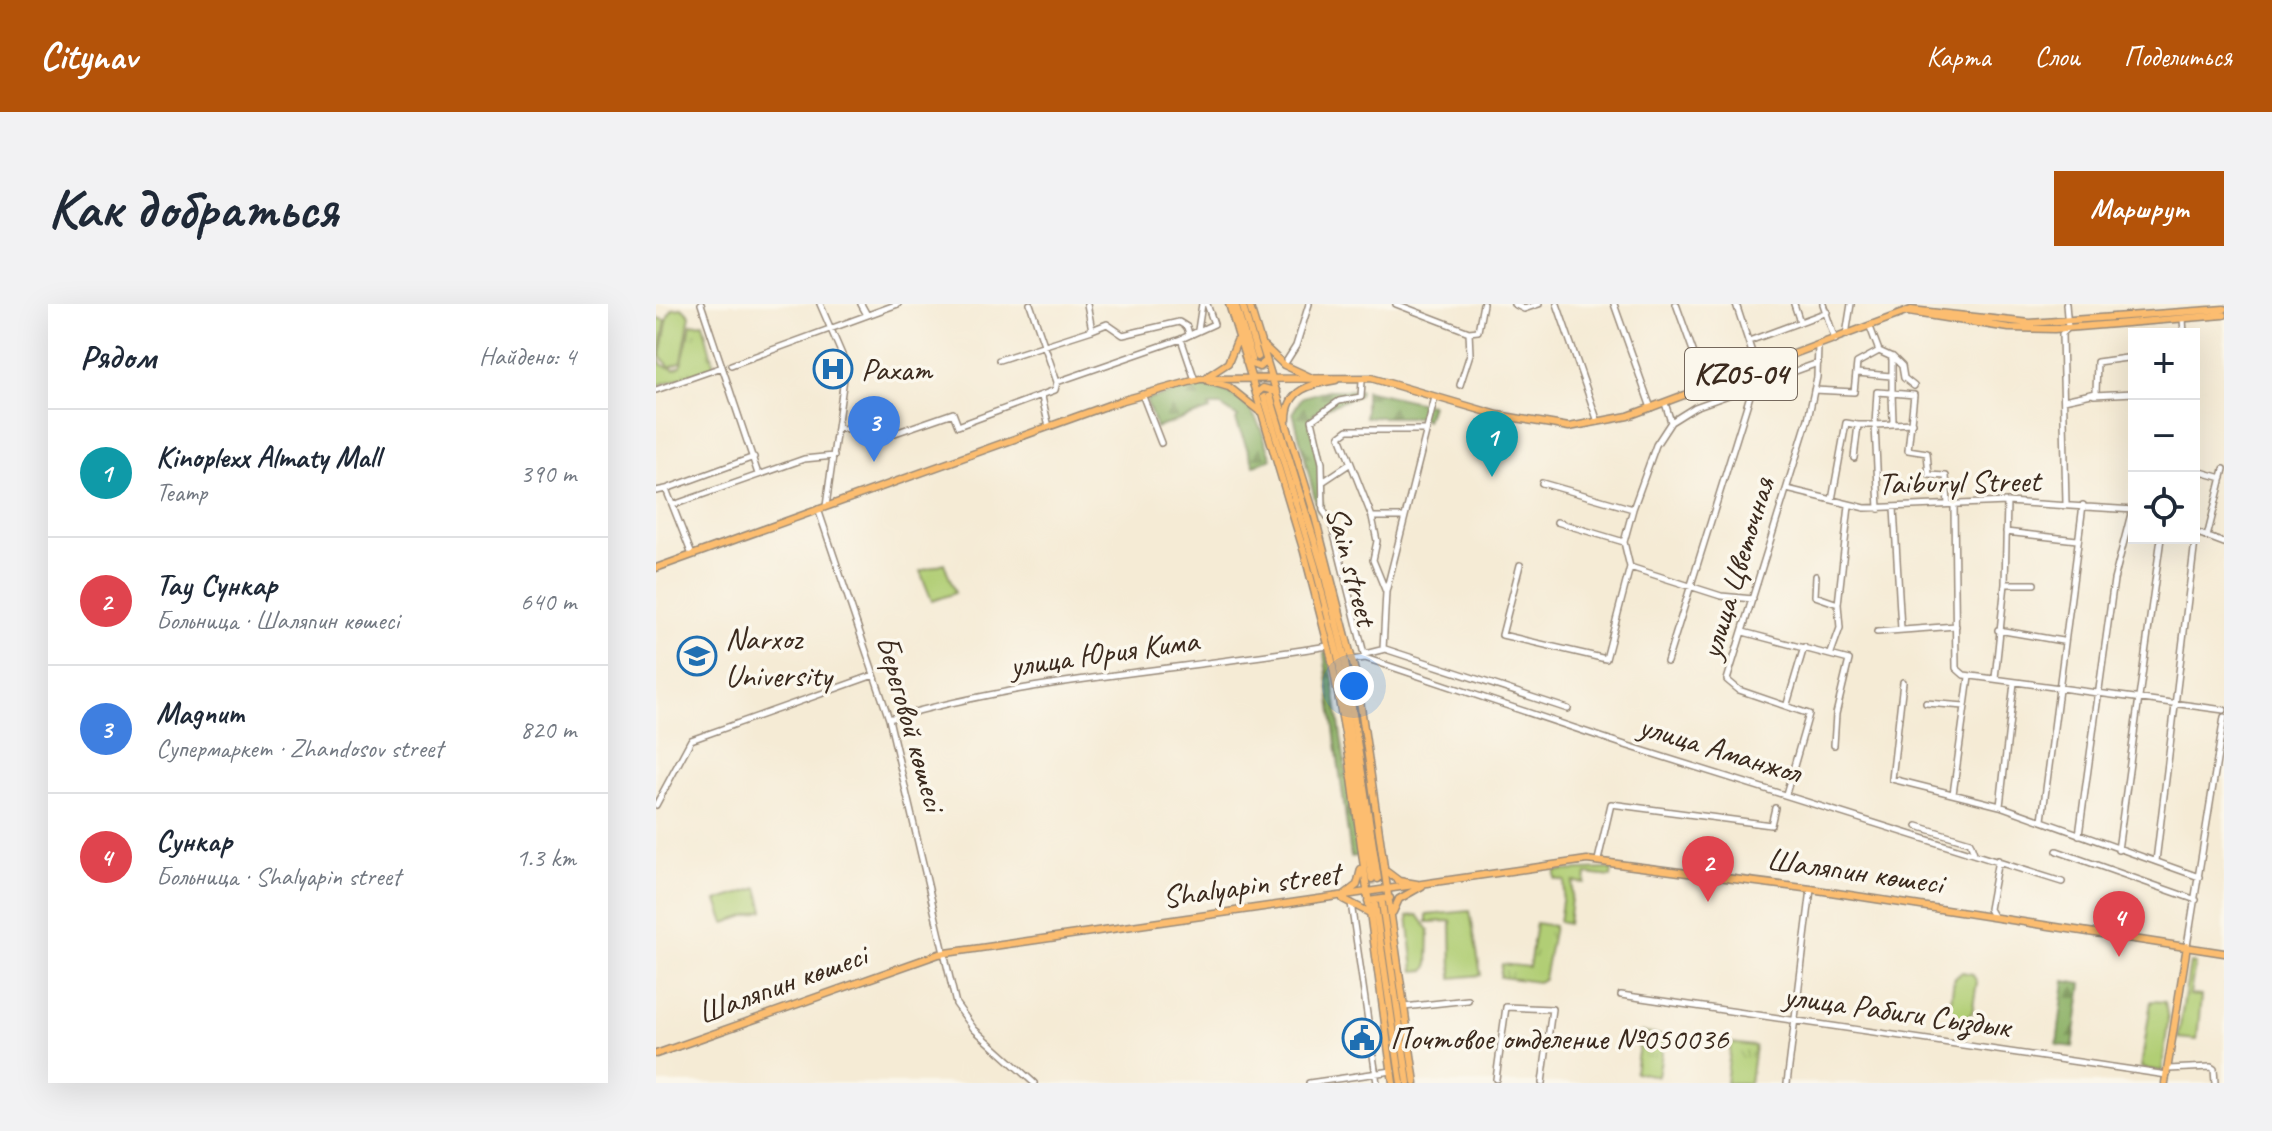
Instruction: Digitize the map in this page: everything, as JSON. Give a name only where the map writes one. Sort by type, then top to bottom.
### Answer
[{"type":"main road","name":"Sain street","points":[[1229,304],[1237,333],[1272,378],[1263,419],[1315,591],[1331,656],[1361,858],[1372,880]]},
{"type":"main road","name":"Sain street","points":[[1235,304],[1255,359]]},
{"type":"main road","name":"Sain street","points":[[1242,304],[1255,359]]},
{"type":"main road","name":"Sain street","points":[[1249,304],[1259,336],[1250,377],[1267,395],[1288,427],[1348,643],[1387,875],[1415,1083]]},
{"type":"main road","name":"KZ05-04","points":[[1250,377],[1371,378],[1537,424],[1569,427],[1651,408],[1870,327],[1911,308],[2009,328],[2224,312]]},
{"type":"main road","name":"KZ05-04","points":[[2168,317],[2183,319],[2224,312]]},
{"type":"main road","points":[[1198,380],[1228,363],[1236,349],[1237,333]]},
{"type":"main road","points":[[1259,336],[1269,352],[1284,365],[1314,378]]},
{"type":"main road","points":[[656,568],[1142,393],[1198,380],[1250,377]]},
{"type":"main road","name":"KZ05-04","points":[[1314,378],[1413,389]]},
{"type":"main road","points":[[1198,380],[1229,387],[1254,405],[1263,419]]},
{"type":"main road","points":[[1288,427],[1287,415],[1293,396],[1306,387],[1336,380]]},
{"type":"main road","name":"Sain street","points":[[1267,395],[1319,567],[1349,681],[1373,901],[1400,1082]]},
{"type":"main road","name":"Sain street","points":[[1319,567],[1343,688],[1372,880]]},
{"type":"main road","points":[[1315,591],[1319,567]]},
{"type":"main road","points":[[1319,567],[1336,596]]},
{"type":"main road","points":[[1348,643],[1349,681]]},
{"type":"main road","points":[[1331,656],[1343,688]]},
{"type":"main road","points":[[1361,858],[1359,881],[1340,897],[1369,912]]},
{"type":"main road","name":"Шаляпин көшесі","points":[[1424,885],[1598,860],[1993,916]]},
{"type":"main road","points":[[1372,880],[1369,884],[1387,875],[1399,881],[1424,885]]},
{"type":"main road","points":[[1392,919],[1399,899],[1424,885]]},
{"type":"main road","name":"Shalyapin street","points":[[946,953],[1340,897],[1373,901],[1424,885]]},
{"type":"main road","name":"Sain street","points":[[1373,901],[1369,912],[1392,1071],[1400,1082]]},
{"type":"main road","points":[[1993,916],[2224,953]]},
{"type":"main road","points":[[2167,1076],[2187,946]]},
{"type":"main road","name":"Шаляпин көшесі","points":[[656,1054],[946,953]]},
{"type":"street","points":[[701,304],[758,474]]},
{"type":"street","points":[[820,304],[833,328],[846,367],[826,506]]},
{"type":"street","points":[[861,304],[867,315]]},
{"type":"street","points":[[731,365],[898,304]]},
{"type":"street","points":[[837,428],[859,431],[872,441],[953,413],[958,426],[1057,389],[1030,304]]},
{"type":"street","points":[[1087,304],[1092,330]]},
{"type":"street","points":[[1057,382],[1181,339],[1214,324],[1204,304]]},
{"type":"street","points":[[1198,330],[1204,304]]},
{"type":"street","points":[[1284,365],[1296,346],[1309,304]]},
{"type":"street","points":[[1396,304],[1469,332],[1478,331],[1478,314],[1483,304]]},
{"type":"street","points":[[1514,304],[1524,309],[1539,304]]},
{"type":"street","points":[[1557,304],[1598,422]]},
{"type":"street","points":[[1614,304],[1651,408]]},
{"type":"street","points":[[1676,304],[1706,387]]},
{"type":"street","points":[[1736,304],[1757,368]]},
{"type":"street","points":[[1794,304],[1800,322]]},
{"type":"street","points":[[1823,304],[1835,340]]},
{"type":"street","points":[[1846,336],[1851,304]]},
{"type":"street","points":[[2066,304],[2068,326],[2062,334],[2066,504]]},
{"type":"street","points":[[2167,304],[2168,317]]},
{"type":"street","points":[[1749,341],[1827,312]]},
{"type":"street","points":[[2183,319],[2184,328]]},
{"type":"street","points":[[999,360],[1107,324],[1123,335],[1179,322],[1187,327],[1189,334]]},
{"type":"street","points":[[1870,327],[1879,351],[1902,366],[1904,378],[1914,386]]},
{"type":"street","points":[[1460,385],[1470,354],[1469,332]]},
{"type":"street","points":[[1181,339],[1198,380]]},
{"type":"street","name":"улица Цветочная","points":[[1787,704],[1727,683],[1814,390],[1818,346]]},
{"type":"street","points":[[1814,390],[1854,392],[1859,360],[1879,351]]},
{"type":"street","points":[[1892,357],[1893,422]]},
{"type":"street","points":[[2093,395],[2097,390],[2097,362],[2128,358]]},
{"type":"street","points":[[1520,565],[1502,635],[1606,659],[1630,567],[1624,542],[1633,509],[1656,445],[1671,422],[1695,407],[1818,363]]},
{"type":"street","points":[[656,390],[722,367]]},
{"type":"street","points":[[1857,373],[1891,376]]},
{"type":"street","points":[[1362,381],[1361,397],[1339,401],[1312,420],[1324,481],[1323,510],[1331,522],[1365,656]]},
{"type":"street","points":[[1667,662],[1754,385]]},
{"type":"street","points":[[1142,393],[1161,443]]},
{"type":"street","points":[[1879,509],[1876,393],[1914,395],[1908,450],[1927,453],[1929,475],[1946,476],[1951,505],[1956,668],[1969,677],[2224,710]]},
{"type":"street","points":[[2064,400],[2128,393]]},
{"type":"street","points":[[1383,649],[1386,592],[1436,395]]},
{"type":"street","points":[[1042,397],[1049,427]]},
{"type":"street","points":[[1665,403],[1671,422]]},
{"type":"street","points":[[1832,500],[1845,425],[1912,423]]},
{"type":"street","points":[[1854,458],[1858,425]]},
{"type":"street","points":[[1386,592],[1373,560],[1377,541],[1372,517],[1348,465],[1340,436],[1348,430],[1426,430]]},
{"type":"street","points":[[673,505],[804,459],[834,456]]},
{"type":"street","points":[[656,491],[754,457]]},
{"type":"street","points":[[1324,481],[1348,465]]},
{"type":"street","points":[[2207,537],[2224,469]]},
{"type":"street","points":[[2200,472],[2222,478]]},
{"type":"street","points":[[1542,483],[1633,509]]},
{"type":"street","points":[[666,489],[692,555]]},
{"type":"street","name":"Taiburyl Street","points":[[1787,489],[1849,506],[1879,509],[2007,502],[2128,507]]},
{"type":"street","points":[[1995,678],[2005,584],[2007,502]]},
{"type":"street","points":[[2042,820],[2062,641],[2083,505]]},
{"type":"street","points":[[1831,653],[1840,628],[1838,604],[1849,506]]},
{"type":"street","points":[[1894,508],[1901,629]]},
{"type":"street","name":"Береговой көшесі","points":[[818,509],[889,719],[954,997],[963,1016],[1034,1083]]},
{"type":"street","points":[[1314,513],[1323,510]]},
{"type":"street","points":[[1372,517],[1403,517]]},
{"type":"street","points":[[1557,522],[1624,542]]},
{"type":"street","points":[[2079,835],[2101,693],[2114,580],[2128,526]]},
{"type":"street","points":[[2006,532],[2077,540]]},
{"type":"street","points":[[2200,534],[2224,543]]},
{"type":"street","points":[[2118,850],[2160,544]]},
{"type":"street","points":[[2156,861],[2194,544]]},
{"type":"street","points":[[1326,557],[1339,553]]},
{"type":"street","points":[[1630,567],[1690,587],[1738,599],[1753,599]]},
{"type":"street","points":[[1816,576],[1815,596],[1838,604]]},
{"type":"street","points":[[2005,584],[2034,584]]},
{"type":"street","points":[[1877,632],[1956,626]]},
{"type":"street","points":[[1998,630],[2062,641]]},
{"type":"street","points":[[1743,632],[1831,653],[1850,663],[1836,714],[1834,745]]},
{"type":"street","points":[[1348,643],[1361,637]]},
{"type":"street","name":"улица Юрия Кима","points":[[889,719],[940,705],[1082,678],[1328,646]]},
{"type":"street","points":[[1785,795],[1809,717],[1807,711],[1787,704],[1804,647]]},
{"type":"street","points":[[1351,660],[1383,649],[1568,709]]},
{"type":"street","name":"улица Аманжол","points":[[1365,656],[1785,795],[2062,882]]},
{"type":"street","points":[[656,805],[691,740],[874,675]]},
{"type":"street","points":[[1953,794],[1969,677]]},
{"type":"street","points":[[1903,682],[1892,779],[2000,806],[2199,877]]},
{"type":"street","points":[[2000,806],[2014,683]]},
{"type":"street","points":[[1926,703],[1965,706]]},
{"type":"street","points":[[2187,946],[2224,717]]},
{"type":"street","points":[[1598,860],[1611,804],[1771,825],[1775,808]]},
{"type":"street","points":[[1917,826],[1970,842],[1974,853]]},
{"type":"street","points":[[2057,851],[2196,900]]},
{"type":"street","points":[[1993,916],[1989,909],[1998,860]]},
{"type":"street","points":[[1787,1083],[1811,889]]},
{"type":"street","points":[[1351,902],[1377,1083]]},
{"type":"street","name":"улица Рабиги Сыздык","points":[[1621,995],[2167,1076],[2202,1066],[2214,1069],[2215,1083]]},
{"type":"street","points":[[1404,1007],[1468,1000]]},
{"type":"street","points":[[1496,1079],[1506,1007],[1552,1009],[1542,1083]]},
{"type":"street","points":[[1309,1083],[1392,1071]]},
{"type":"green space","points":[[683,308],[690,315],[682,361],[670,367],[661,357],[668,316],[673,309]]},
{"type":"green space","points":[[656,318],[666,320],[659,359],[662,365],[674,369],[681,366],[691,324],[703,323],[714,366],[656,386]]},
{"type":"green space","points":[[1203,386],[1232,394],[1242,401],[1256,420],[1272,459],[1254,465],[1236,420],[1238,417],[1221,406],[1209,406],[1210,410],[1156,428],[1146,400]]},
{"type":"green space","points":[[1329,390],[1360,390],[1359,395],[1315,412],[1309,422],[1318,452],[1322,509],[1318,511],[1293,412],[1302,397]]},
{"type":"green space","points":[[1365,390],[1431,405],[1426,420],[1421,417],[1365,417]]},
{"type":"green space","points":[[944,563],[955,593],[932,601],[920,571]]},
{"type":"green space","points":[[1329,652],[1358,856],[1351,857],[1324,653]]},
{"type":"green space","points":[[1612,869],[1611,877],[1586,874],[1585,883],[1573,882],[1568,924],[1559,922],[1565,881],[1555,879],[1555,871]]},
{"type":"green space","points":[[758,888],[764,910],[725,923],[717,901]]},
{"type":"green space","points":[[1470,911],[1481,975],[1452,978],[1451,921],[1427,922],[1427,915]]},
{"type":"green space","points":[[1418,915],[1429,930],[1428,966],[1426,970],[1414,971],[1408,916]]},
{"type":"green space","points":[[1536,923],[1554,926],[1544,979],[1538,982],[1500,977],[1502,964],[1529,967]]},
{"type":"green space","points":[[2190,963],[2195,964],[2190,995],[2201,996],[2197,1040],[2178,1038]]},
{"type":"green space","points":[[1962,972],[1972,974],[1977,982],[1972,1013],[1965,1019],[1956,1017],[1950,1008],[1954,979]]},
{"type":"green space","points":[[2065,981],[2082,984],[2073,1047],[2057,1045]]},
{"type":"green space","points":[[2151,1001],[2165,1002],[2168,1021],[2162,1071],[2141,1068]]},
{"type":"green space","points":[[1641,1032],[1665,1036],[1658,1076],[1635,1072]]},
{"type":"green space","points":[[1731,1043],[1755,1046],[1750,1083],[1726,1083]]},
{"type":"tunnel","points":[[1258,357],[1269,392]]},
{"type":"tunnel","points":[[1253,363],[1264,397]]},
{"type":"tunnel","points":[[1372,879],[1375,904]]},
{"type":"place","name":"Рахат","points":[[833,369]]},
{"type":"place","name":"Magnum","points":[[874,462]]},
{"type":"place","name":"Kinoplexx Almaty Mall","points":[[1492,477]]},
{"type":"place","name":"Narxoz University","points":[[697,656]]},
{"type":"place","name":"Тау Сункар","points":[[1708,902]]},
{"type":"place","name":"Сункар","points":[[2119,957]]},
{"type":"place","name":"Почтовое отделение №050036","points":[[1362,1038]]}]
